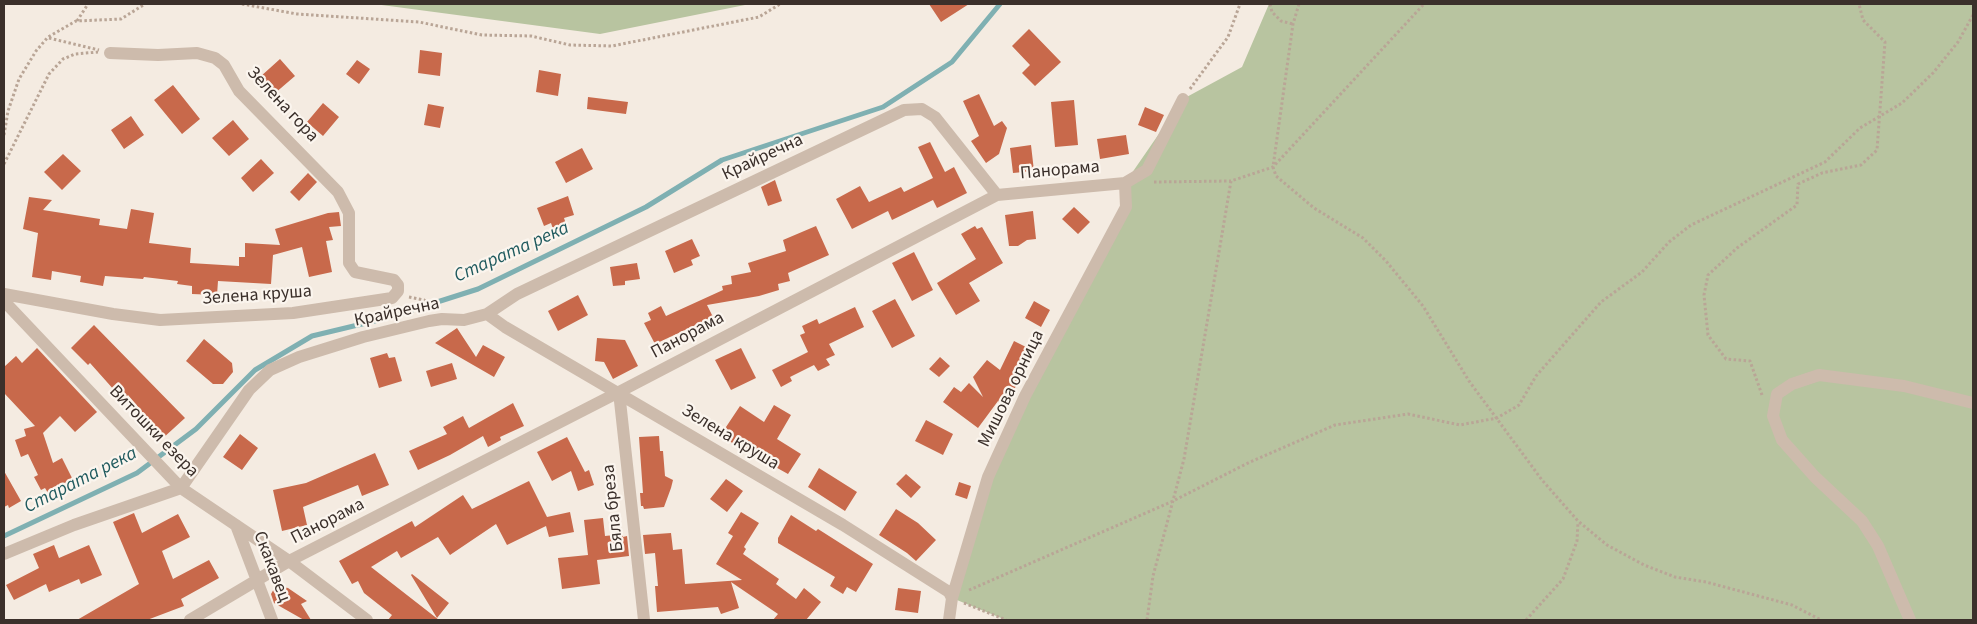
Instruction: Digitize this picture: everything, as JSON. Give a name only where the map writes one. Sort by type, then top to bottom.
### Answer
[{"type":"street","name":"Зелена гора","points":[[107,52],[158,56],[197,53],[215,58],[224,65],[239,91],[267,121],[309,159],[338,192],[349,214],[349,263],[355,272],[394,280],[398,285],[397,294]]},
{"type":"street","name":"Панорама","points":[[190,620],[289,561],[619,392],[997,194],[1125,183],[1146,170],[1183,99]]},
{"type":"street","name":"Крайречна","points":[[181,488],[249,390],[270,370],[298,357],[364,337],[442,319],[464,320],[487,314],[526,289],[904,110],[922,109],[935,117],[997,194]]},
{"type":"street","name":"Мишова орница","points":[[950,620],[952,598],[988,477],[1026,396],[1126,207],[1125,183]]},
{"type":"street","name":"Зелена круша","points":[[4,294],[113,314],[160,320],[293,313],[392,298],[397,294]]},
{"type":"street","name":"Витошки езера","points":[[4,301],[181,488],[289,561],[367,620]]},
{"type":"street","name":"Зелена круша","points":[[487,314],[836,521],[949,592],[952,598]]},
{"type":"street","points":[[1910,620],[1878,546],[1862,521],[1816,477],[1782,440],[1773,416],[1777,394],[1792,384],[1819,374],[1904,386],[1973,403]]},
{"type":"street","name":"Бяла бреза","points":[[619,392],[644,620]]},
{"type":"street","points":[[4,554],[74,525],[181,488]]},
{"type":"street","name":"Скакавец","points":[[236,525],[272,620]]},
{"type":"path","points":[[4,135],[6,112],[19,80],[36,51],[48,37],[76,21],[88,4]]},
{"type":"path","points":[[76,21],[121,19],[145,4]]},
{"type":"path","points":[[245,4],[297,14],[419,22],[482,35],[531,36],[570,45],[612,46],[759,17],[780,4]]},
{"type":"path","points":[[1183,99],[1228,37],[1240,4]]},
{"type":"path","points":[[1270,4],[1272,12],[1281,20],[1293,24]]},
{"type":"path","points":[[1299,4],[1293,24],[1273,167],[1276,176],[1314,208],[1363,238],[1386,261],[1423,306],[1469,381],[1542,480],[1578,521],[1607,545],[1675,578],[1706,582],[1792,604],[1820,620]]},
{"type":"path","points":[[1125,183],[1231,181],[1273,167],[1424,4]]},
{"type":"path","points":[[1773,416],[1758,386],[1750,361],[1726,359],[1708,335],[1704,295],[1708,274],[1737,248],[1797,204],[1798,184],[1822,173],[1861,165],[1877,150],[1885,42],[1863,20],[1860,4]]},
{"type":"path","points":[[952,598],[1173,501],[1250,462],[1335,424],[1408,414],[1460,425],[1497,418],[1519,405],[1536,376],[1601,302],[1642,272],[1669,242],[1691,226],[1825,162],[1860,128],[1902,103],[1933,73],[1958,42],[1973,15]]},
{"type":"path","points":[[48,37],[107,52]]},
{"type":"path","points":[[4,164],[49,74],[63,59],[75,54],[107,52]]},
{"type":"path","points":[[1147,620],[1154,576],[1188,441],[1231,181]]},
{"type":"path","points":[[397,294],[424,300],[437,309],[442,319]]},
{"type":"path","points":[[1526,620],[1562,578],[1577,541],[1578,521]]},
{"type":"path","points":[[952,598],[1006,620]]},
{"type":"green space","points":[[374,4],[750,4],[600,34]]},
{"type":"green space","points":[[1269,4],[1973,4],[1973,620],[1006,620],[952,598],[988,477],[1126,207],[1125,183],[1183,99],[1242,67]]},
{"type":"building","points":[[929,4],[969,4],[941,22]]},
{"type":"building","points":[[1029,29],[1061,62],[1035,86],[1022,73],[1030,65],[1012,46]]},
{"type":"building","points":[[420,50],[442,53],[440,76],[418,73]]},
{"type":"building","points":[[280,59],[295,76],[274,94],[260,77]]},
{"type":"building","points":[[357,60],[370,69],[359,84],[346,74]]},
{"type":"building","points":[[539,70],[561,74],[558,96],[536,92]]},
{"type":"building","points":[[173,85],[200,119],[182,134],[154,100]]},
{"type":"building","points":[[979,94],[994,126],[1002,121],[1007,128],[999,154],[986,163],[971,141],[979,136],[963,101]]},
{"type":"building","points":[[588,97],[628,102],[626,114],[587,109]]},
{"type":"building","points":[[1074,100],[1078,145],[1055,147],[1051,102]]},
{"type":"building","points":[[323,103],[339,117],[323,136],[307,122]]},
{"type":"building","points":[[428,104],[444,107],[440,128],[424,125]]},
{"type":"building","points":[[1145,107],[1164,115],[1156,132],[1138,125]]},
{"type":"building","points":[[131,116],[144,135],[124,149],[111,130]]},
{"type":"building","points":[[233,120],[249,139],[229,156],[212,138]]},
{"type":"building","points":[[1126,135],[1129,154],[1100,159],[1097,139]]},
{"type":"building","points":[[930,142],[945,172],[954,167],[967,193],[937,208],[933,200],[892,220],[888,211],[852,229],[836,199],[860,186],[869,202],[901,187],[904,192],[933,178],[918,147]]},
{"type":"building","points":[[1031,145],[1034,171],[1013,173],[1010,148]]},
{"type":"building","points":[[582,148],[593,169],[566,183],[555,162]]},
{"type":"building","points":[[63,154],[81,171],[62,190],[44,172]]},
{"type":"building","points":[[261,159],[274,173],[253,192],[241,178]]},
{"type":"building","points":[[308,173],[317,182],[299,201],[290,192]]},
{"type":"building","points":[[775,180],[782,201],[768,206],[761,187]]},
{"type":"building","points":[[568,196],[574,215],[564,218],[566,224],[553,229],[551,223],[544,226],[537,208]]},
{"type":"building","points":[[29,197],[52,200],[43,210],[100,219],[99,225],[127,229],[131,209],[154,213],[149,243],[191,248],[190,263],[239,266],[239,257],[245,257],[245,243],[280,245],[275,229],[328,213],[339,212],[341,226],[329,227],[333,240],[326,241],[332,272],[309,277],[302,247],[273,255],[271,284],[218,281],[217,295],[192,294],[192,286],[177,284],[178,281],[144,277],[143,279],[105,276],[103,286],[80,282],[81,276],[52,271],[51,280],[32,277],[38,233],[23,229]]},
{"type":"building","points":[[1074,207],[1090,222],[1078,234],[1062,219]]},
{"type":"building","points":[[1033,211],[1036,239],[1027,240],[1018,246],[1009,246],[1005,215]]},
{"type":"building","points":[[816,226],[829,255],[788,273],[790,281],[778,284],[779,290],[759,296],[707,305],[713,317],[655,344],[644,323],[651,320],[648,313],[661,306],[666,316],[723,290],[722,286],[732,284],[731,276],[751,272],[748,263],[786,251],[783,240]]},
{"type":"building","points":[[975,226],[977,229],[982,227],[1003,263],[969,283],[980,301],[956,315],[937,283],[976,259],[961,234]]},
{"type":"building","points":[[692,239],[700,256],[691,260],[693,265],[674,273],[665,251]]},
{"type":"building","points":[[914,252],[933,290],[912,301],[892,263]]},
{"type":"building","points":[[637,263],[640,279],[625,281],[625,285],[613,286],[610,267]]},
{"type":"building","points":[[578,295],[588,315],[558,331],[548,311]]},
{"type":"building","points":[[895,299],[915,336],[892,348],[872,311]]},
{"type":"building","points":[[1034,301],[1050,310],[1041,327],[1025,318]]},
{"type":"building","points":[[855,307],[864,327],[829,344],[835,355],[826,359],[830,365],[818,371],[814,365],[790,377],[792,381],[781,387],[772,370],[808,352],[800,335],[805,333],[802,326],[817,319],[819,324]]},
{"type":"building","points":[[94,325],[185,418],[162,439],[142,417],[145,415],[128,395],[123,400],[90,363],[88,365],[71,348]]},
{"type":"building","points":[[457,328],[476,357],[483,345],[505,357],[494,377],[435,343]]},
{"type":"building","points":[[597,338],[625,340],[638,366],[613,379],[604,362],[595,361]]},
{"type":"building","points":[[204,339],[232,363],[233,372],[223,384],[213,384],[186,361]]},
{"type":"building","points":[[1014,341],[1032,350],[1016,382],[1018,384],[1002,404],[998,401],[978,428],[943,402],[954,387],[961,392],[969,383],[983,397],[973,377],[987,360],[1000,370]]},
{"type":"building","points":[[37,348],[97,412],[75,432],[60,416],[43,433],[53,463],[62,458],[73,480],[48,493],[45,488],[41,490],[34,477],[38,475],[28,454],[21,457],[15,440],[26,436],[24,429],[35,426],[4,393],[4,367],[16,356],[22,363]]},
{"type":"building","points":[[741,348],[756,378],[731,390],[715,360]]},
{"type":"building","points":[[387,353],[389,358],[395,357],[402,381],[379,388],[370,358]]},
{"type":"building","points":[[940,357],[950,366],[939,377],[929,369]]},
{"type":"building","points":[[452,363],[457,379],[431,387],[426,371]]},
{"type":"building","points":[[513,403],[524,426],[500,437],[501,440],[488,447],[483,436],[450,455],[418,470],[409,451],[447,434],[443,427],[463,416],[469,428]]},
{"type":"building","points":[[774,405],[791,415],[777,439],[801,454],[788,474],[720,436],[740,406],[764,422]]},
{"type":"building","points":[[926,420],[953,434],[943,455],[915,441]]},
{"type":"building","points":[[240,434],[258,448],[242,470],[223,457]]},
{"type":"building","points":[[659,436],[660,451],[663,451],[665,476],[673,480],[664,507],[644,509],[641,506],[640,493],[643,493],[639,437]]},
{"type":"building","points":[[567,437],[585,472],[589,470],[594,485],[578,491],[571,471],[552,481],[537,452]]},
{"type":"building","points":[[375,453],[389,485],[362,496],[358,485],[303,507],[307,525],[282,531],[273,490],[306,483]]},
{"type":"building","points":[[819,468],[857,492],[845,511],[808,487]]},
{"type":"building","points":[[4,471],[21,501],[9,508],[8,505],[4,507]]},
{"type":"building","points":[[906,474],[921,487],[911,498],[896,484]]},
{"type":"building","points":[[726,479],[743,491],[727,512],[710,499]]},
{"type":"building","points":[[529,481],[547,517],[570,512],[574,532],[549,537],[546,526],[507,545],[496,524],[450,555],[438,537],[401,558],[397,551],[371,567],[439,620],[388,620],[392,615],[364,593],[358,581],[352,584],[339,561],[412,521],[415,527],[463,495],[472,509]]},
{"type":"building","points":[[959,482],[971,486],[967,499],[955,495]]},
{"type":"building","points":[[896,509],[918,523],[936,540],[916,561],[879,535]]},
{"type":"building","points":[[741,512],[759,523],[744,547],[746,549],[743,554],[779,579],[776,584],[796,599],[804,588],[821,602],[806,620],[773,620],[778,614],[731,582],[739,608],[721,614],[718,607],[657,612],[655,586],[658,586],[655,553],[645,554],[643,535],[671,533],[673,550],[682,549],[685,584],[742,580],[716,564],[733,536],[728,533]]},
{"type":"building","points":[[134,513],[142,533],[178,514],[190,537],[162,551],[173,579],[209,560],[219,578],[181,599],[184,606],[147,620],[77,620],[139,584],[113,522]]},
{"type":"building","points":[[791,515],[816,531],[818,529],[873,564],[856,592],[847,587],[843,594],[830,586],[835,577],[778,543],[778,538]]},
{"type":"building","points":[[603,518],[605,536],[623,534],[623,537],[627,536],[629,556],[597,560],[600,584],[562,589],[558,558],[588,555],[584,520]]},
{"type":"building","points":[[54,545],[59,558],[89,545],[102,575],[81,584],[79,579],[49,592],[46,584],[14,600],[6,585],[39,568],[33,554]]},
{"type":"building","points":[[411,575],[449,603],[437,618]]},
{"type":"building","points":[[275,587],[288,588],[307,601],[301,604],[311,620],[304,620],[274,603],[271,594]]},
{"type":"building","points":[[898,588],[921,591],[918,613],[895,610]]},
{"type":"waterway","name":"Старата река","points":[[4,536],[137,473],[196,429],[255,370],[312,336],[387,318],[478,289],[646,207],[722,160],[883,107],[952,62],[1000,4]]}]
